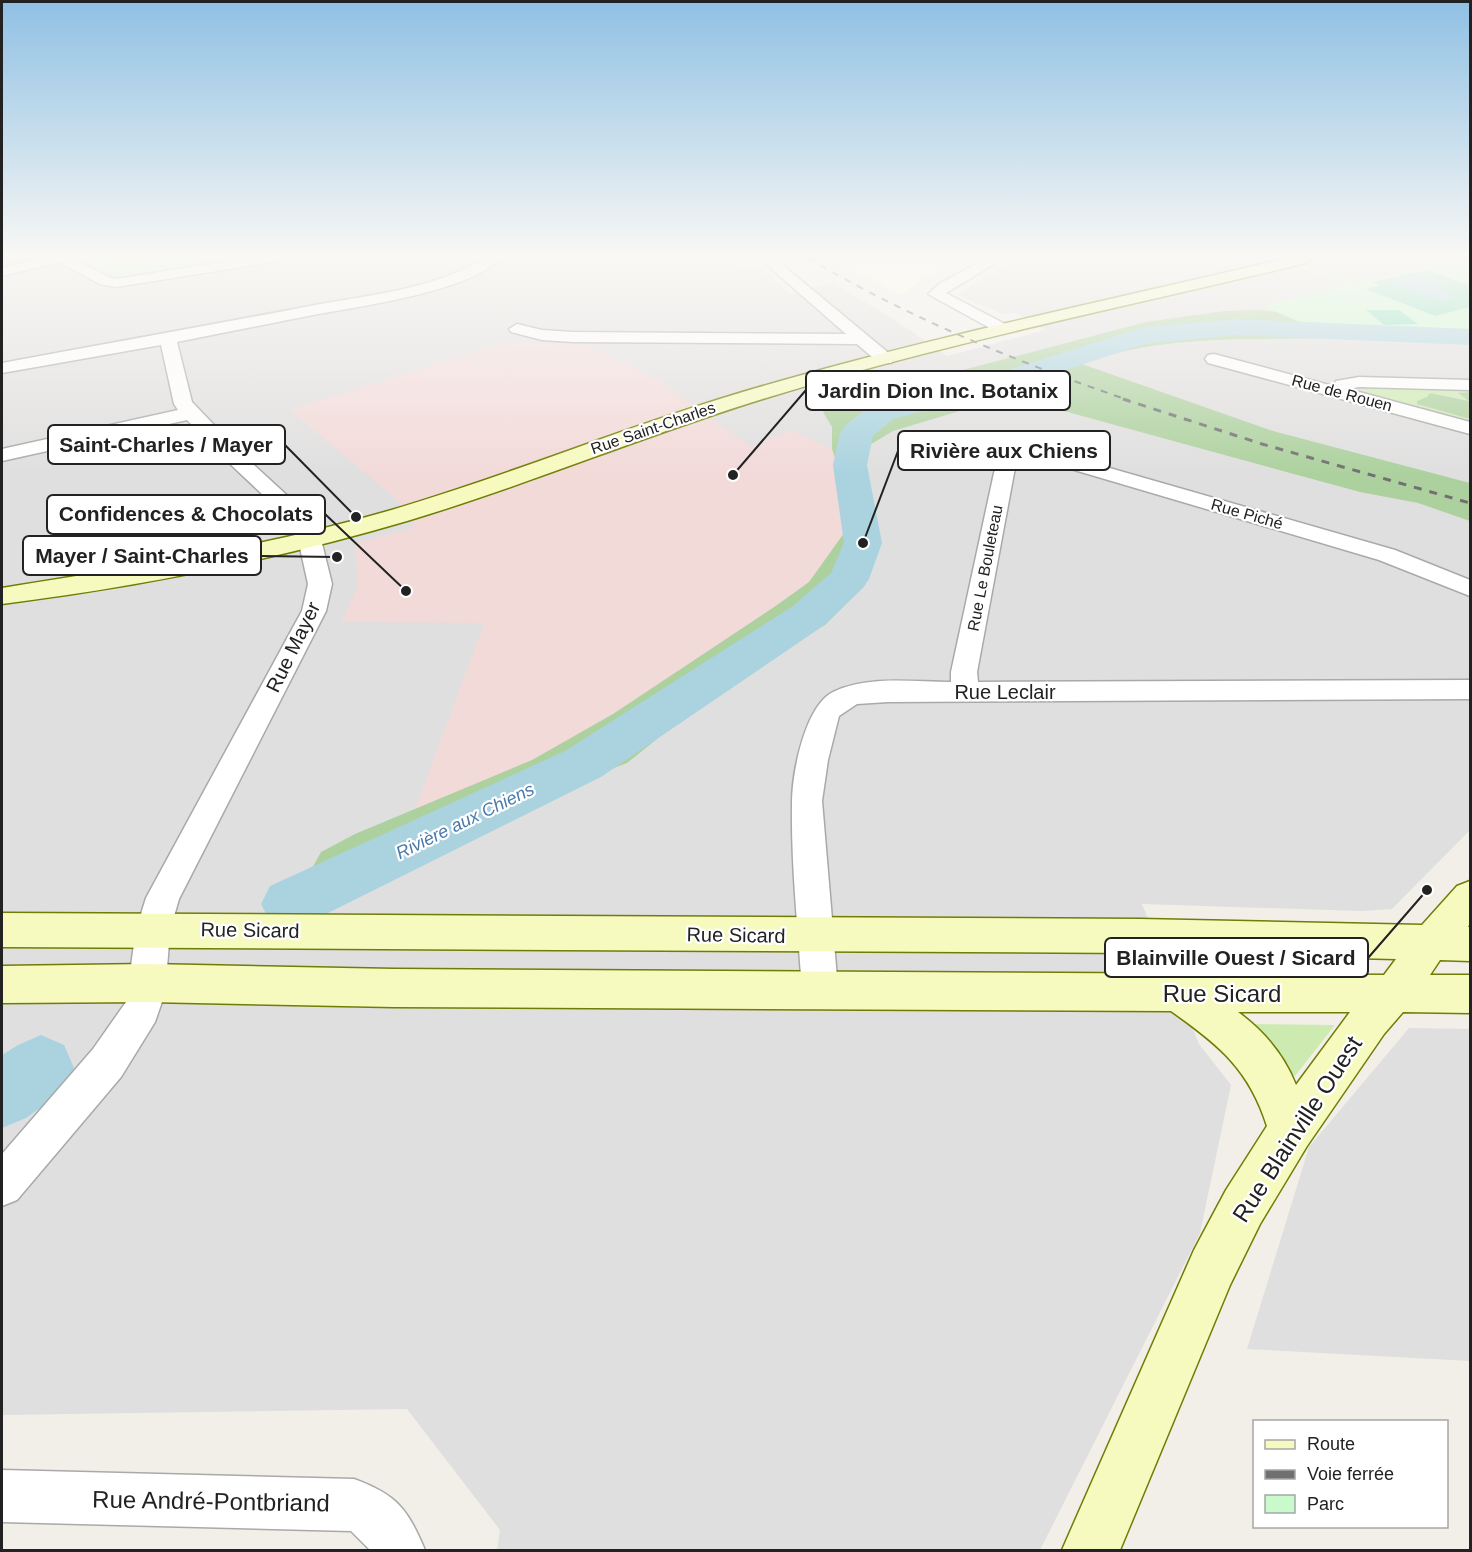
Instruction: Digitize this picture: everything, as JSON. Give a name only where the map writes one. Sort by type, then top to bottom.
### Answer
[{"type":"street","points":[[2,368],[212,330]]},
{"type":"street","points":[[523,330],[542,335],[573,337],[860,339]]},
{"type":"street","points":[[850,330],[885,359]]},
{"type":"street","name":"Rue Saint-Charles","points":[[2,596],[221,560],[311,539],[441,501],[748,397],[997,330]]},
{"type":"street","name":"Rue Mayer","points":[[2,1185],[91,1083],[120,1045],[142,1010],[148,983],[153,930],[163,898],[314,611],[320,584],[311,539],[303,518],[235,458],[204,423],[191,414],[183,404],[168,339]]},
{"type":"street","name":"Rue de Rouen","points":[[1214,359],[1470,428]]},
{"type":"street","points":[[1336,391],[1341,385],[1353,382],[1470,385]]},
{"type":"street","points":[[2,455],[191,414]]},
{"type":"street","name":"Rue Piché","points":[[1021,452],[1039,453],[1336,539],[1416,566],[1470,589]]},
{"type":"street","name":"Rue Le Bouleteau","points":[[965,692],[964,672],[1004,473],[1010,459],[1021,452]]},
{"type":"street","name":"Rue Leclair","points":[[820,990],[807,801],[813,760],[828,710],[840,700],[860,693],[1470,690]]},
{"type":"street","name":"Rue Blainville Ouest","points":[[1091,1551],[1225,1240],[1265,1169],[1369,1020],[1394,994],[1431,942],[1470,897]]},
{"type":"street","name":"Rue Sicard","points":[[2,930],[1282,938],[1470,944]]},
{"type":"street","name":"Rue Sicard","points":[[2,985],[148,983],[1470,994]]},
{"type":"street","points":[[1177,992],[1225,1025],[1252,1050],[1271,1079],[1291,1131]]},
{"type":"street","name":"Rue André-Pontbriand","points":[[2,1496],[354,1505],[371,1511],[383,1524],[398,1551]]},
{"type":"shaded area","points":[[2,330],[910,330],[947,356],[1043,330],[1318,330],[1324,333],[1470,339],[1470,830],[1392,909],[1361,911],[1142,904],[1199,1044],[1231,1085],[1200,1233],[1040,1550],[497,1550],[500,1530],[407,1409],[2,1415]]},
{"type":"shaded area","points":[[504,343],[587,345],[659,380],[751,447],[791,430],[832,449],[852,508],[847,529],[809,582],[777,605],[613,714],[532,760],[415,810],[484,623],[341,622],[358,586],[355,543],[414,528],[396,499],[290,410]]},
{"type":"shaded area","points":[[1409,1028],[1470,1029],[1470,1361],[1247,1349],[1309,1147]]},
{"type":"green space","points":[[1114,330],[1318,330],[1324,333],[1322,338],[1231,339],[1170,344],[1140,348],[1082,364],[1273,431],[1470,483],[1470,521],[1418,503],[1360,492],[1020,399],[993,401],[893,431],[868,446],[863,466],[874,524],[864,569],[849,601],[825,625],[713,694],[627,763],[563,787],[363,877],[332,885],[310,872],[321,852],[355,834],[532,760],[613,714],[809,582],[847,529],[852,508],[832,449],[832,427],[823,412],[836,404]]},
{"type":"green space","points":[[1318,330],[1470,330],[1470,339],[1324,333]]},
{"type":"green space","points":[[1368,387],[1470,389],[1470,392],[1459,393],[1470,401],[1449,396],[1427,397],[1417,401],[1417,404],[1470,419],[1470,422],[1373,396],[1363,391]]},
{"type":"green space","points":[[1470,392],[1470,419],[1417,404],[1417,401],[1427,397],[1430,393],[1469,401],[1458,393]]},
{"type":"green space","points":[[1248,1024],[1335,1025],[1295,1076],[1285,1073]]},
{"type":"waterway","name":"Rivière aux Chiens","points":[[290,904],[583,764],[808,616],[849,579],[863,543],[850,465],[857,433],[882,412],[1000,382],[1141,336],[1200,330]]},
{"type":"waterway","name":"Rivière aux Chiens","points":[[1316,330],[1470,337]]},
{"type":"waterway","name":"Rivière aux Chiens","points":[[2,1094],[41,1068]]},
{"type":"railway","points":[[949,330],[1045,370],[1128,400]]},
{"type":"railway","points":[[1123,399],[1262,444],[1470,503]]},
{"type":"place","name":"Jardin Dion Inc. Botanix","points":[[733,475]]},
{"type":"place","name":"Saint-Charles / Mayer","points":[[356,517]]},
{"type":"place","name":"Rivière aux Chiens","points":[[863,543]]},
{"type":"place","name":"Mayer / Saint-Charles","points":[[337,557]]},
{"type":"place","name":"Confidences & Chocolats","points":[[406,591]]},
{"type":"place","name":"Blainville Ouest / Sicard","points":[[1427,890]]}]
